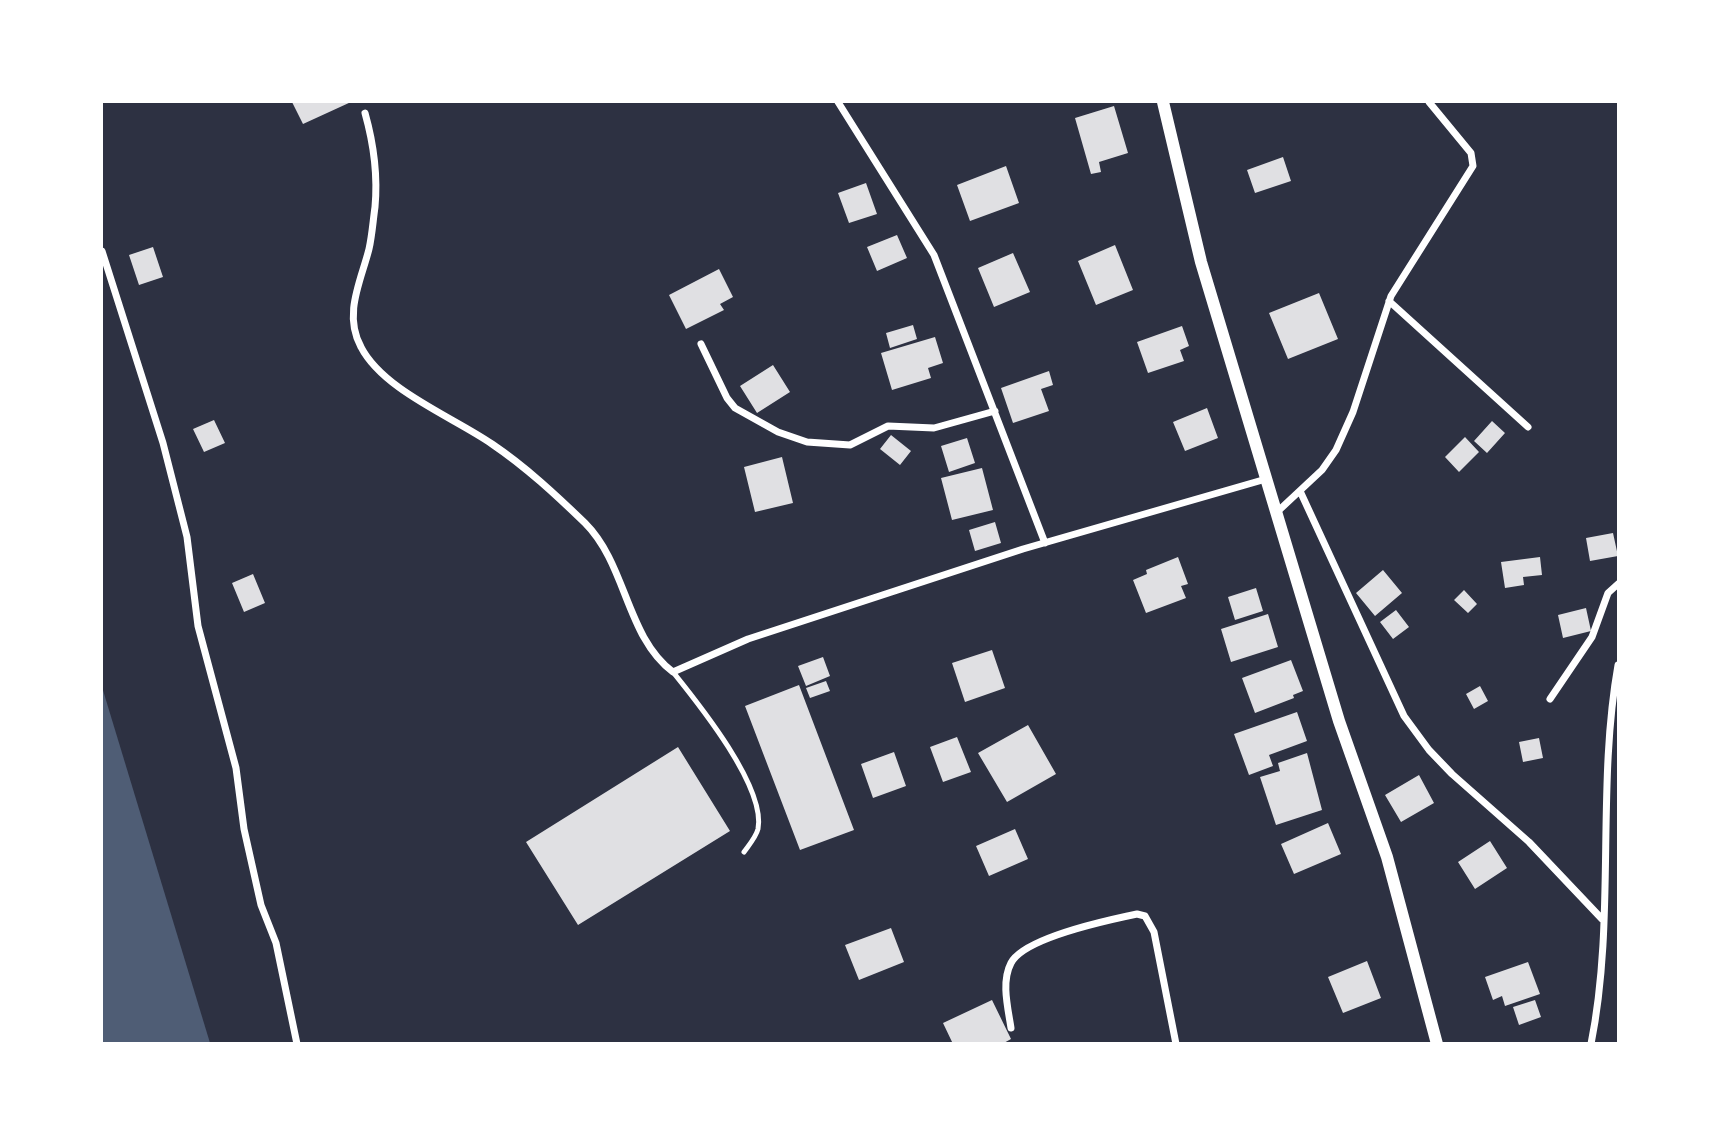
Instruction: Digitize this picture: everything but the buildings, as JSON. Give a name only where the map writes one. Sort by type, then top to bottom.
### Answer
[{"type":"street","points":[[838,102],[925,236],[1045,543]]},
{"type":"street","points":[[1163,102],[1199,255],[1339,721],[1387,857],[1437,1044]]},
{"type":"street","points":[[1276,513],[1322,470],[1336,450],[1353,412],[1389,301],[1473,166],[1471,153],[1429,102]]},
{"type":"street","points":[[365,113],[377,166],[369,249],[354,294],[354,322],[361,347],[386,375],[527,469],[588,526],[606,551],[654,656],[673,672],[748,639],[1045,543],[1266,480]]},
{"type":"street","points":[[102,251],[163,443],[187,537],[198,626],[236,768],[261,905],[276,943],[297,1044]]},
{"type":"street","points":[[1389,301],[1528,427]]},
{"type":"street","points":[[701,344],[727,398],[735,408],[778,432],[807,442],[850,445],[888,426],[934,428],[995,411]]},
{"type":"street","points":[[1300,491],[1404,716],[1429,750],[1452,774],[1529,842],[1602,919]]},
{"type":"street","points":[[1550,699],[1592,637],[1608,593],[1619,584]]},
{"type":"street","points":[[1591,1044],[1602,919],[1609,728],[1619,665]]},
{"type":"street","points":[[1011,1028],[1006,980],[1016,955],[1028,947],[1059,936],[1137,914],[1145,916],[1154,932],[1176,1044]]},
{"type":"lane","points":[[673,672],[709,717],[731,751],[754,801],[758,831],[744,852]]},
{"type":"water","points":[[102,687],[210,1043],[102,1043]]}]
